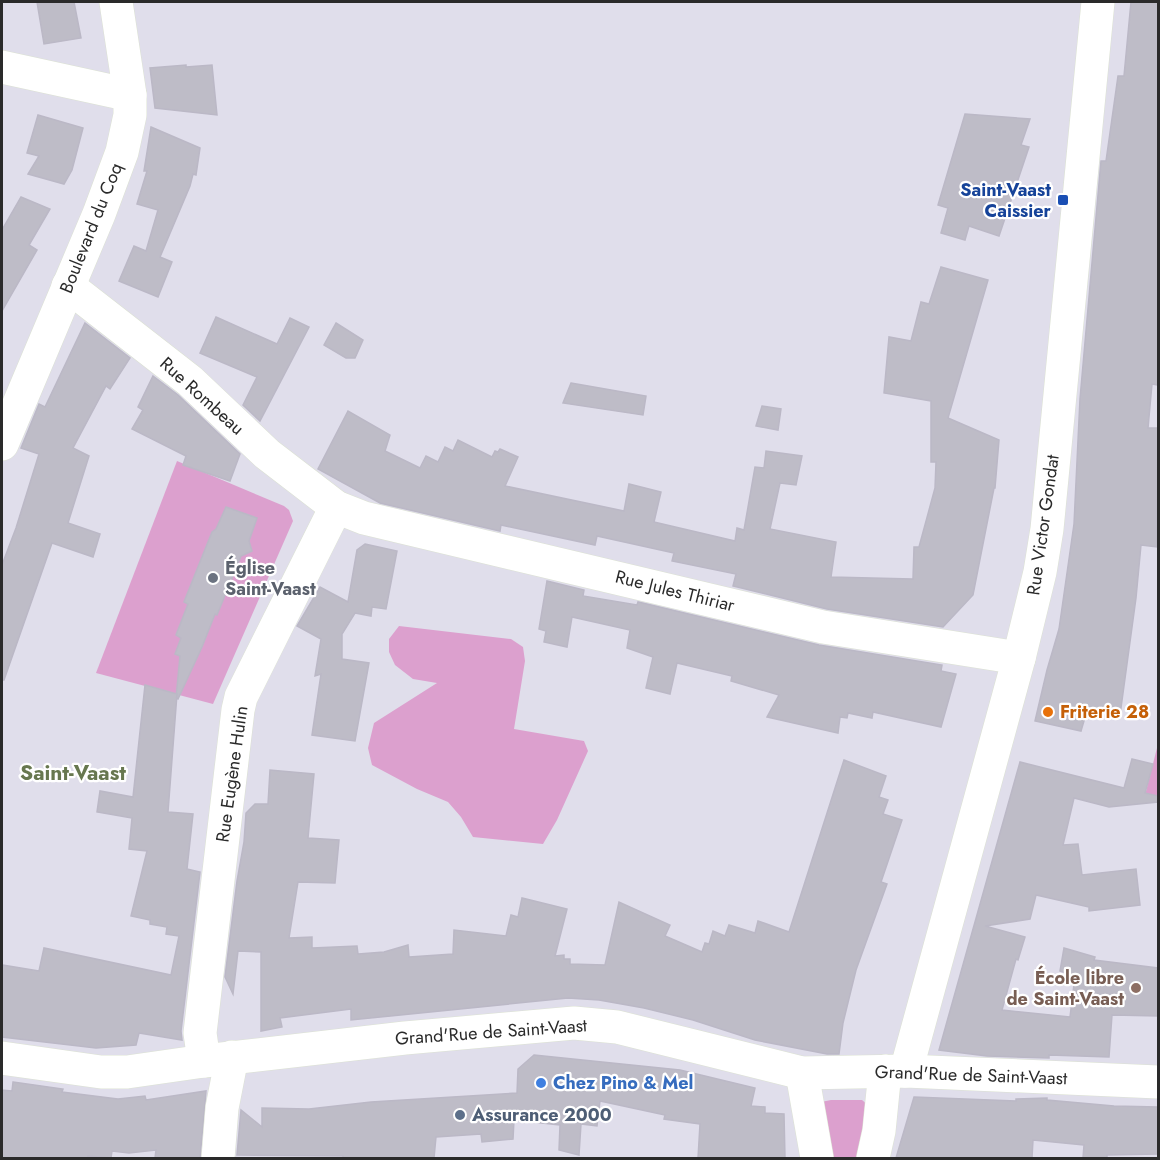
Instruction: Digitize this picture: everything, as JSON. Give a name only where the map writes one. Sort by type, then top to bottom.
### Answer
[{"type":"street","name":"Boulevard du Coq","points":[[2,444],[99,214],[122,152],[130,115],[130,95],[116,2]]},
{"type":"street","name":"Rue Victor Gondat","points":[[873,1158],[896,1071],[1019,658],[1040,572],[1047,529],[1098,2]]},
{"type":"street","points":[[2,67],[130,95]]},
{"type":"street","name":"Rue Rombeau","points":[[68,286],[190,381],[259,447],[336,507]]},
{"type":"street","name":"Rue Jules Thiriar","points":[[336,507],[380,523],[593,571],[823,627],[1019,658]]},
{"type":"street","name":"Rue Eugène Hulin","points":[[218,1158],[222,1108],[218,1059],[200,1033],[238,710],[241,697],[336,507]]},
{"type":"street","name":"Grand'Rue de Saint-Vaast","points":[[2,1058],[114,1072],[405,1038],[574,1023],[617,1027],[802,1073],[896,1071],[1158,1082]]},
{"type":"street","points":[[802,1073],[817,1158]]},
{"type":"shaded area","points":[[177,461],[284,506],[289,510],[293,521],[213,704],[96,673]]},
{"type":"shaded area","points":[[399,626],[511,639],[523,647],[525,661],[514,729],[584,741],[588,751],[557,820],[543,844],[473,837],[461,817],[448,802],[417,789],[372,765],[368,748],[374,723],[437,683],[413,679],[395,665],[389,652],[389,639]]},
{"type":"shaded area","points":[[1158,744],[1158,802],[1143,803]]},
{"type":"shaded area","points":[[862,1100],[869,1106],[867,1158],[824,1158],[821,1102]]},
{"type":"building","points":[[37,2],[74,2],[81,38],[44,44]]},
{"type":"building","points":[[1131,2],[1158,2],[1158,385],[1152,384],[1148,428],[1158,428],[1157,547],[1141,545],[1120,715],[1088,707],[1081,731],[1035,721],[1059,629],[1074,524],[1080,399],[1101,161],[1106,161],[1118,76],[1124,76]]},
{"type":"building","points":[[186,65],[186,67],[212,65],[217,115],[155,108],[150,68]]},
{"type":"building","points":[[965,114],[1030,119],[1021,145],[1029,147],[999,236],[969,226],[965,240],[941,233],[948,208],[938,205]]},
{"type":"building","points":[[38,115],[83,128],[72,170],[64,184],[28,174],[39,156],[27,153]]},
{"type":"building","points":[[151,127],[200,148],[196,175],[193,174],[160,257],[172,262],[158,297],[119,281],[134,246],[146,251],[158,210],[137,204],[147,171],[144,171]]},
{"type":"building","points":[[21,197],[50,209],[29,245],[37,250],[2,311],[2,230]]},
{"type":"building","points":[[941,267],[988,280],[948,418],[999,440],[995,488],[973,595],[943,627],[827,609],[733,586],[736,574],[672,561],[674,553],[597,536],[595,545],[501,525],[500,531],[380,503],[318,469],[348,411],[390,435],[385,451],[420,468],[426,456],[438,462],[445,447],[453,451],[458,440],[492,457],[495,451],[498,452],[500,449],[518,457],[505,486],[624,511],[629,484],[661,492],[654,522],[735,541],[737,528],[744,530],[755,467],[764,468],[766,451],[802,456],[796,485],[780,483],[770,529],[836,542],[831,577],[913,579],[914,547],[919,547],[935,488],[936,462],[931,462],[931,401],[884,393],[889,337],[911,341],[921,302],[929,304]]},
{"type":"building","points":[[216,317],[277,344],[290,318],[309,327],[260,421],[243,405],[257,377],[200,353]]},
{"type":"building","points":[[85,323],[130,358],[110,389],[106,386],[73,448],[89,456],[68,523],[100,534],[93,557],[52,543],[4,680],[2,680],[2,565],[39,454],[21,448],[39,404],[45,407]]},
{"type":"building","points":[[336,323],[363,340],[355,358],[346,358],[324,345]]},
{"type":"building","points":[[153,376],[178,395],[240,454],[230,481],[183,465],[186,456],[132,429],[143,410],[138,407]]},
{"type":"building","points":[[571,383],[646,396],[643,415],[563,403]]},
{"type":"building","points":[[762,406],[781,409],[778,430],[756,426]]},
{"type":"building","name":"Église Saint-Vaast","points":[[226,507],[257,518],[249,541],[252,551],[241,556],[217,615],[215,614],[178,699],[176,698],[180,656],[175,654],[181,638],[176,635],[188,604],[184,602],[212,532],[216,529]]},
{"type":"building","points":[[365,544],[397,551],[386,609],[372,607],[371,616],[355,613],[342,634],[342,659],[369,663],[355,741],[312,735],[321,674],[315,676],[321,639],[297,626],[320,587],[348,602],[357,550]]},
{"type":"building","points":[[547,581],[584,590],[583,596],[637,605],[638,602],[819,645],[942,665],[941,671],[956,674],[941,727],[873,712],[872,718],[848,713],[847,718],[840,717],[838,733],[767,717],[779,695],[731,681],[732,676],[677,663],[670,694],[646,688],[653,657],[627,648],[630,630],[572,617],[567,647],[544,642],[546,631],[539,629]]},
{"type":"building","points":[[145,685],[177,694],[168,812],[193,814],[187,869],[200,872],[181,1031],[182,1040],[139,1033],[136,1045],[96,1048],[2,1037],[2,965],[39,971],[44,948],[171,975],[179,936],[166,934],[167,927],[150,924],[150,920],[131,916],[147,851],[129,849],[132,818],[97,812],[100,791],[133,797]]},
{"type":"building","points":[[1132,759],[1153,764],[1145,793],[1158,796],[1158,802],[1109,807],[1074,798],[1063,845],[1078,844],[1082,875],[1136,869],[1140,905],[1089,911],[1089,907],[1036,895],[1030,919],[985,926],[1025,937],[1018,960],[1016,959],[1002,1010],[1070,1017],[1075,976],[1060,971],[1064,948],[1095,957],[1094,960],[1158,968],[1158,1016],[1112,1015],[1109,1057],[987,1056],[939,1050],[1020,762],[1124,788]]},
{"type":"building","points":[[844,760],[886,776],[879,797],[888,800],[883,814],[902,820],[881,882],[887,884],[856,970],[843,1023],[839,1054],[827,1054],[755,1040],[693,1020],[644,1008],[599,1000],[568,998],[351,1020],[351,1009],[280,1018],[282,1027],[261,1031],[261,952],[238,951],[233,994],[225,977],[246,813],[255,804],[268,804],[270,770],[314,774],[308,838],[339,840],[335,883],[298,882],[289,938],[312,937],[312,948],[357,946],[358,954],[384,952],[408,945],[409,957],[453,954],[454,930],[506,936],[511,915],[518,917],[522,898],[567,909],[555,956],[564,955],[564,959],[570,959],[570,964],[605,965],[619,902],[670,925],[665,936],[702,952],[705,943],[709,944],[713,931],[725,936],[729,925],[755,933],[758,921],[789,932]]},
{"type":"building","points":[[534,1055],[680,1070],[755,1088],[751,1106],[765,1107],[765,1113],[784,1114],[785,1158],[698,1158],[700,1124],[664,1119],[665,1115],[600,1101],[597,1126],[581,1124],[579,1155],[559,1150],[560,1125],[514,1120],[513,1139],[482,1142],[481,1134],[436,1137],[434,1158],[237,1155],[241,1110],[262,1127],[262,1108],[309,1109],[371,1102],[517,1093],[518,1069]]},
{"type":"building","points":[[13,1082],[63,1089],[62,1092],[118,1099],[145,1096],[146,1100],[206,1091],[200,1158],[155,1158],[156,1150],[129,1153],[112,1151],[111,1158],[88,1156],[87,1158],[2,1158],[2,1090],[12,1091]]},
{"type":"building","points":[[914,1097],[1016,1101],[1016,1099],[1047,1098],[1047,1100],[1114,1106],[1158,1107],[1158,1154],[1083,1158],[1084,1145],[1033,1140],[1032,1158],[896,1158]]},
{"type":"place","name":"Saint-Vaast Caissier","points":[[1063,200]]},
{"type":"place","name":"Église Saint-Vaast","points":[[213,578]]},
{"type":"place","name":"Friterie 28","points":[[1048,712]]},
{"type":"place","name":"École libre de Saint-Vaast","points":[[1136,988]]},
{"type":"place","name":"Chez Pino & Mel","points":[[541,1083]]},
{"type":"place","name":"Assurance 2000","points":[[460,1115]]},
{"type":"district","name":"Saint-Vaast","points":[[73,773]]}]
